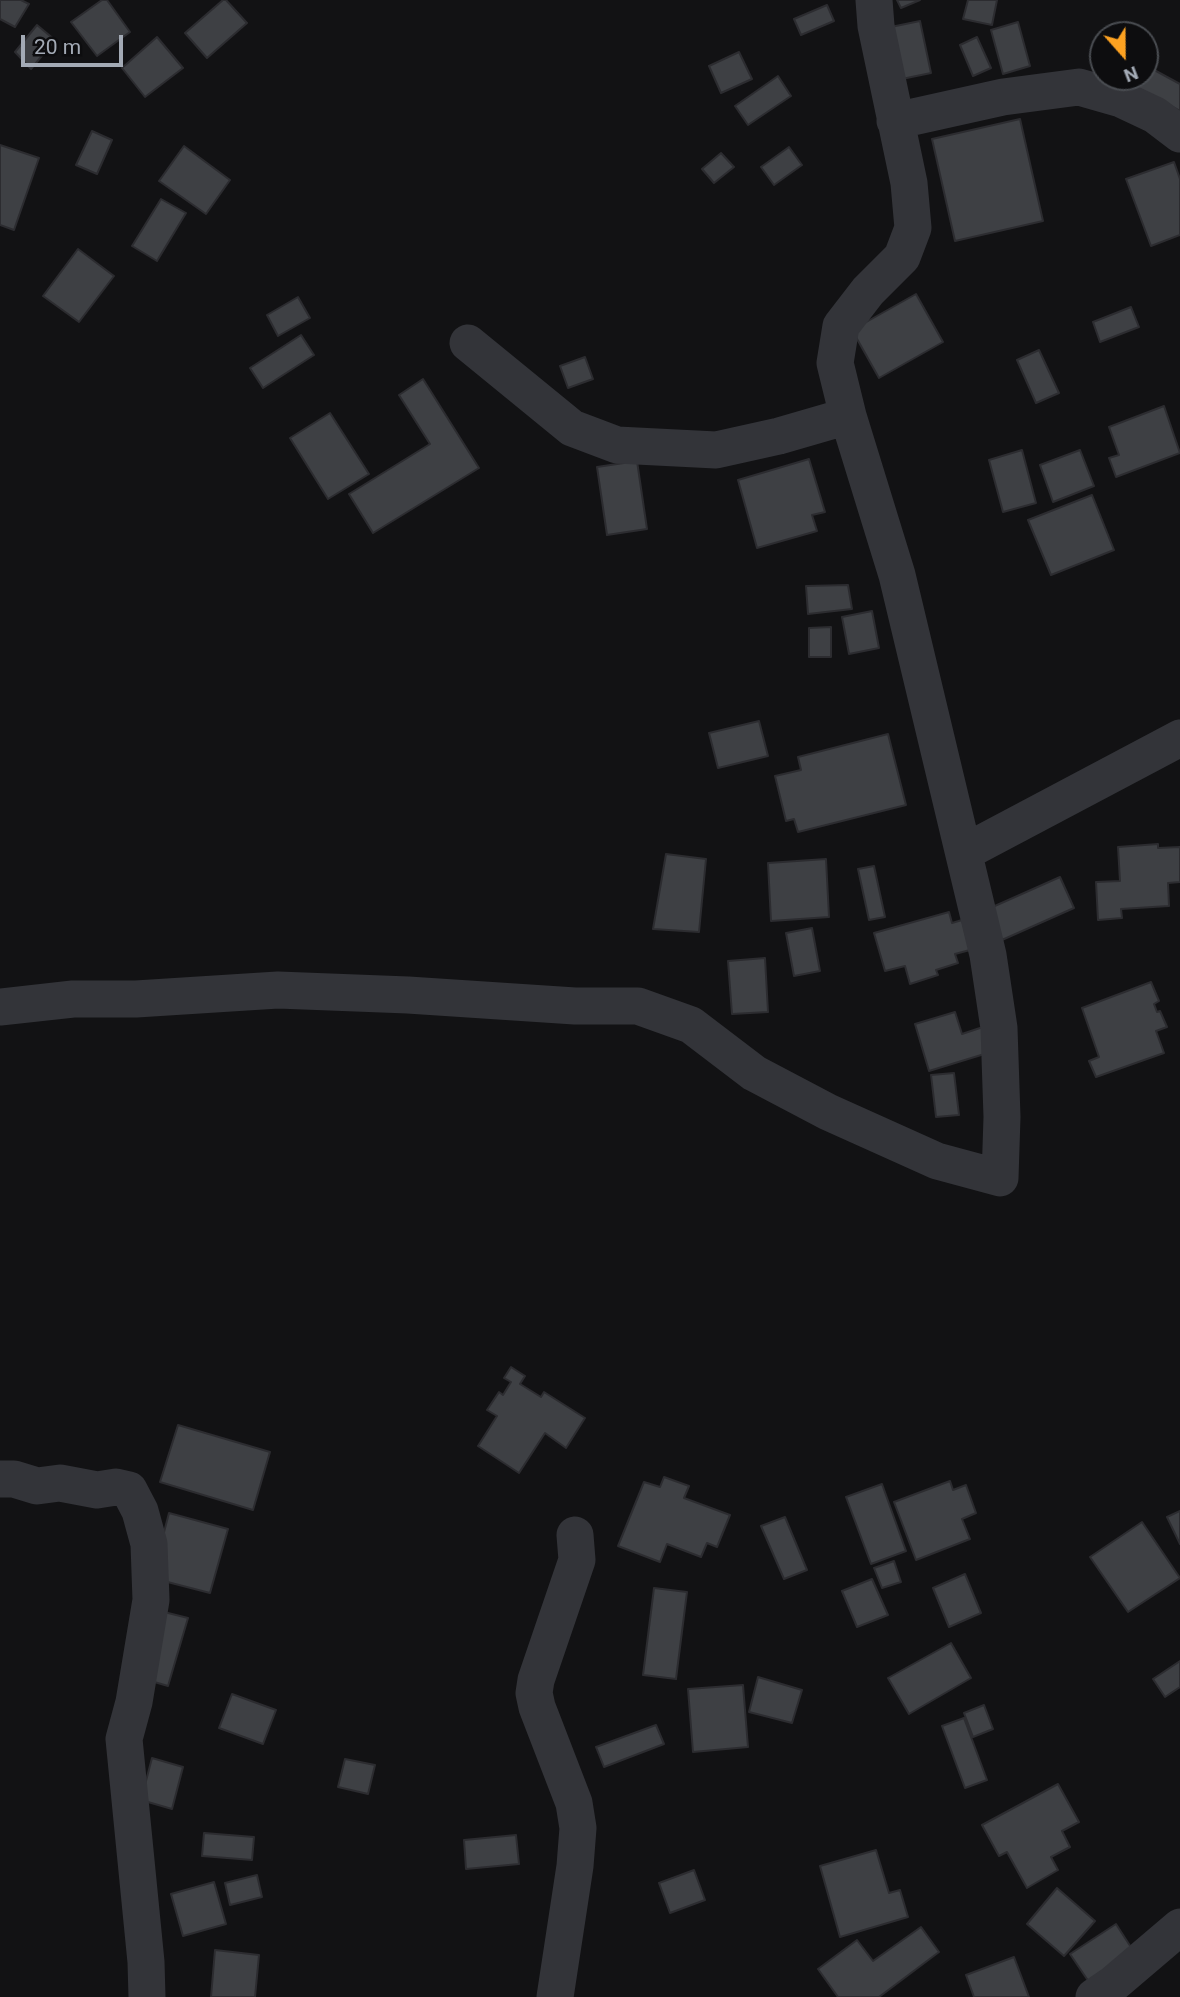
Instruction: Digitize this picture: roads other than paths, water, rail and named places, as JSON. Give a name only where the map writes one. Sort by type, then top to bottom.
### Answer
[{"type":"street","points":[[0,1007],[73,999],[136,999],[278,990],[575,1006],[638,1006],[691,1025],[754,1073],[828,1112],[937,1161],[1000,1178],[1002,1116],[999,1028],[988,955],[897,575],[848,416],[835,363],[841,326],[868,290],[902,257],[913,228],[909,183],[876,26],[874,0]]},
{"type":"street","points":[[895,121],[1003,97],[1079,87],[1121,99],[1155,115],[1180,134]]},
{"type":"street","points":[[468,343],[572,428],[617,445],[716,450],[779,436],[848,416]]},
{"type":"street","points":[[965,852],[1180,738]]},
{"type":"street","points":[[0,1479],[14,1479],[37,1486],[60,1482],[97,1490],[116,1487],[129,1490],[149,1544],[151,1600],[134,1702],[124,1739],[146,1962],[147,1997]]},
{"type":"street","points":[[555,1997],[575,1866],[578,1828],[574,1803],[534,1693],[577,1560],[575,1535]]},
{"type":"street","points":[[1094,1997],[1180,1927]]}]
